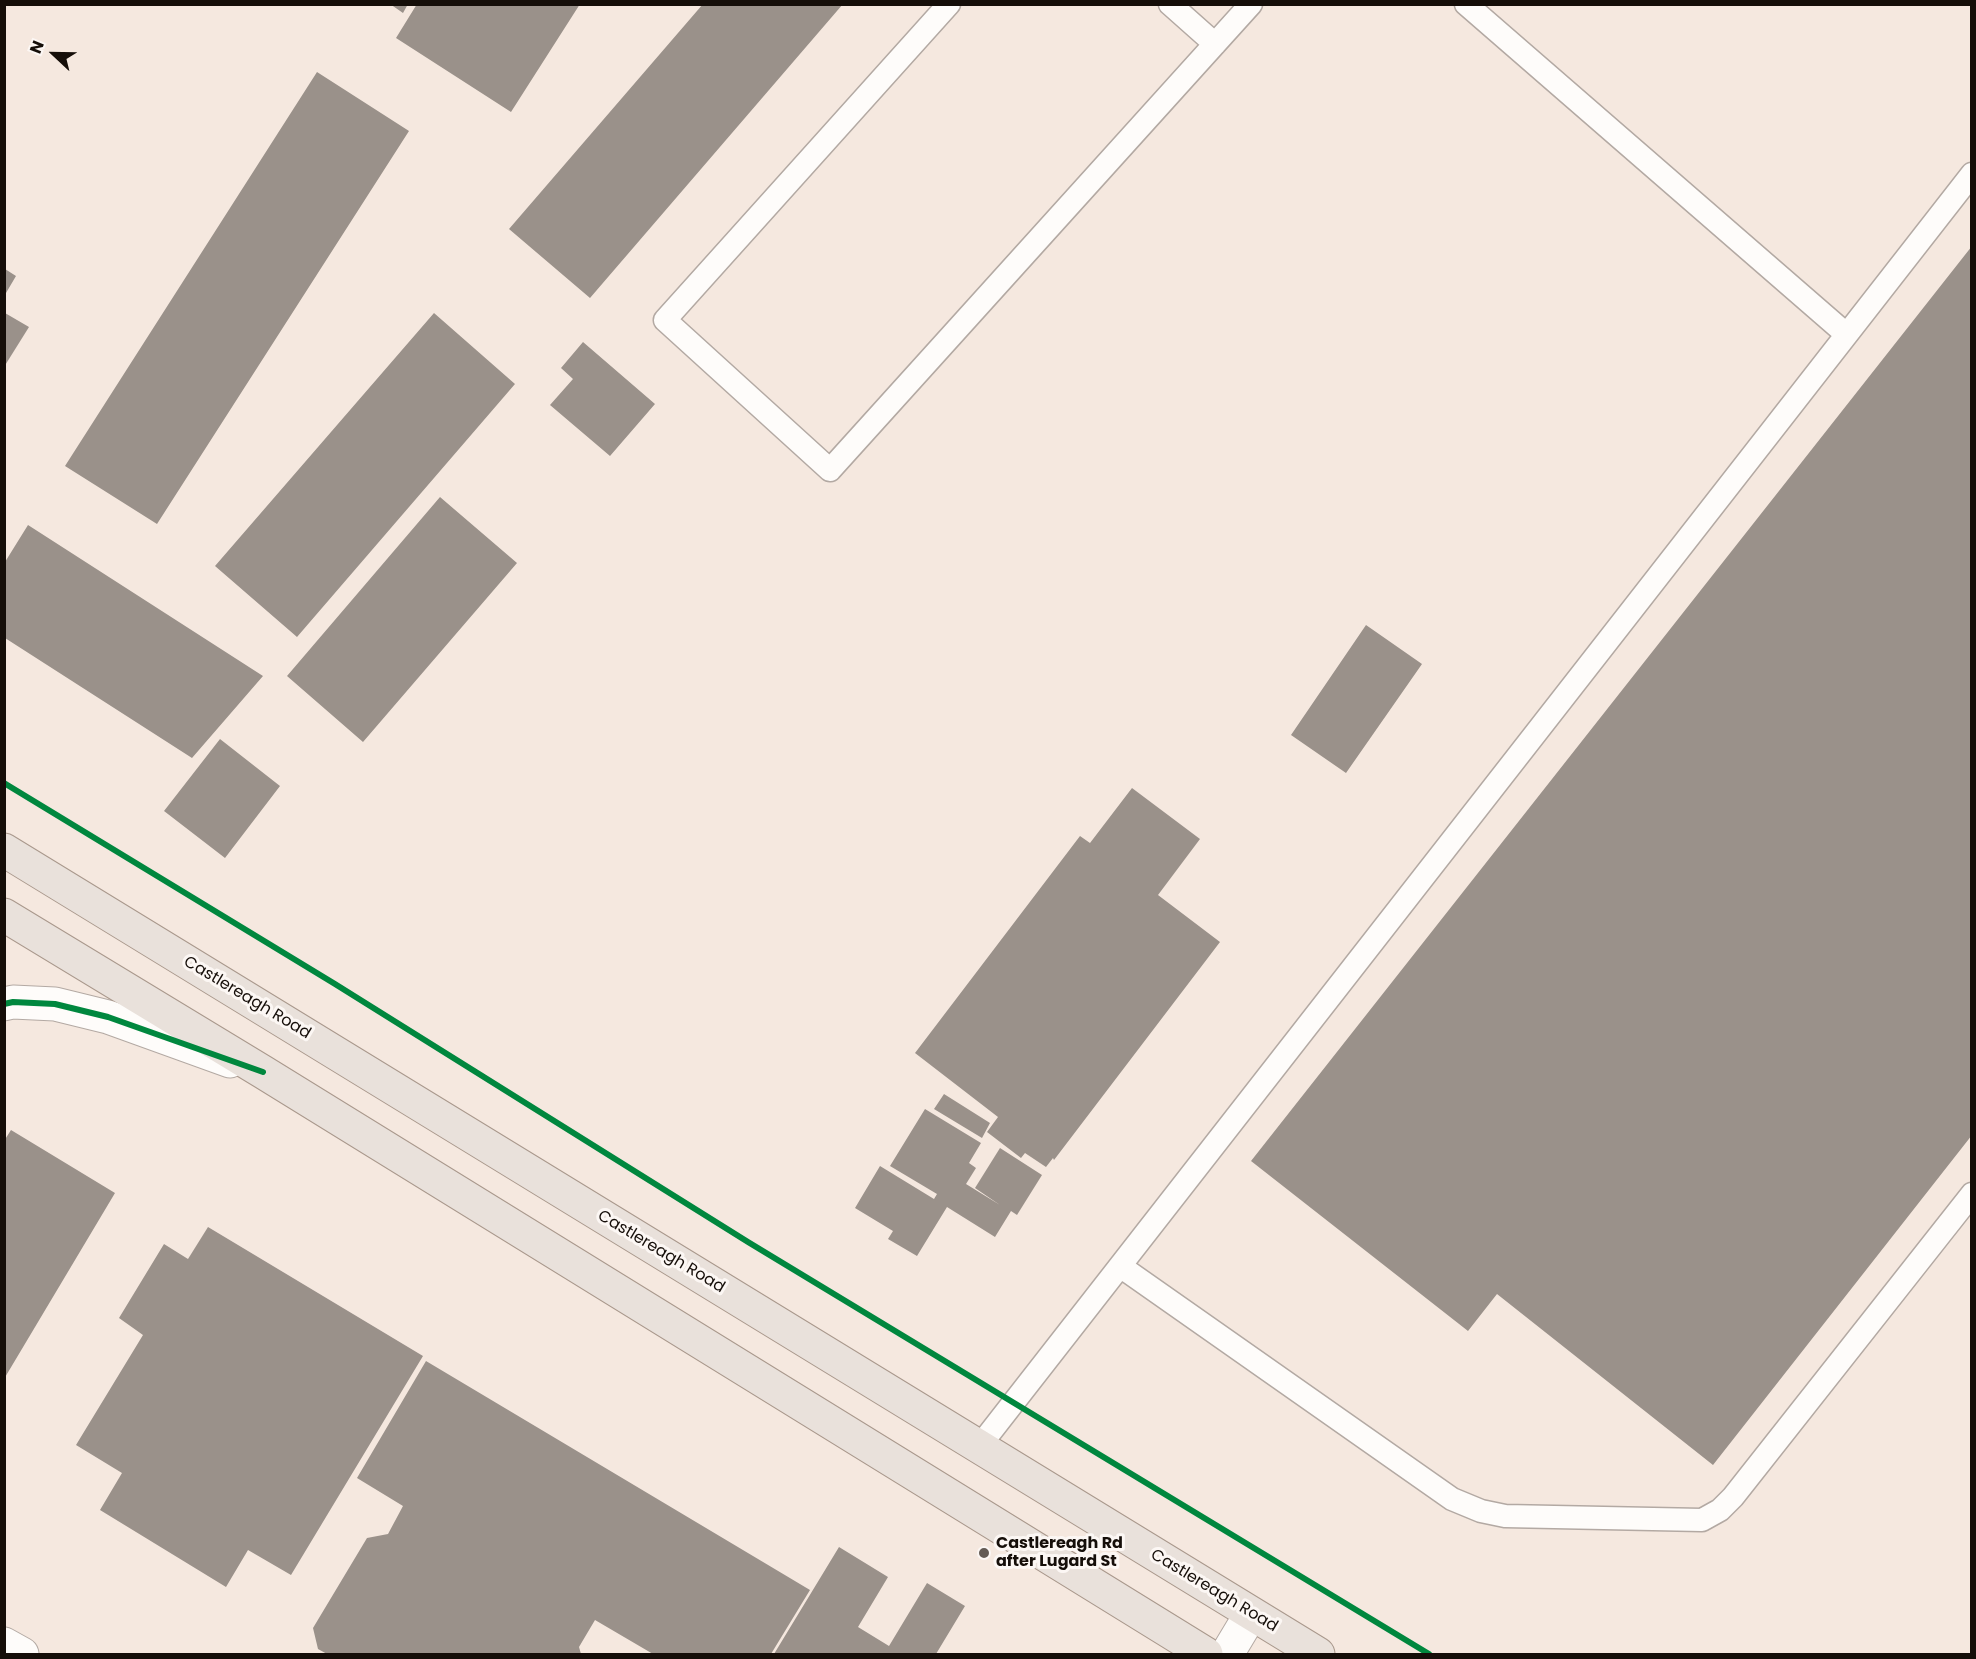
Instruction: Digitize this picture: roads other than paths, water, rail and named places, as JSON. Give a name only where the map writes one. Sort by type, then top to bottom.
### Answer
[{"type":"main road","name":"Castlereagh Road","points":[[4,850],[1318,1654]]},
{"type":"main road","points":[[4,915],[263,1072],[1206,1654]]},
{"type":"street","points":[[4,1004],[13,1002],[55,1004],[108,1017],[263,1072]]},
{"type":"street","points":[[1227,1654],[1251,1614]]},
{"type":"street","points":[[4,1644],[22,1654]]},
{"type":"lane","points":[[949,4],[665,320],[830,470],[1251,4]]},
{"type":"lane","points":[[1170,4],[1215,44]]},
{"type":"lane","points":[[1466,4],[1846,334]]},
{"type":"lane","points":[[978,1448],[1971,174]]},
{"type":"lane","points":[[1120,1266],[1452,1499],[1480,1511],[1505,1516],[1701,1520],[1720,1510],[1733,1497],[1971,1194]]},
{"type":"place","name":"Castlereagh Rd after Lugard St","points":[[984,1553]]}]
